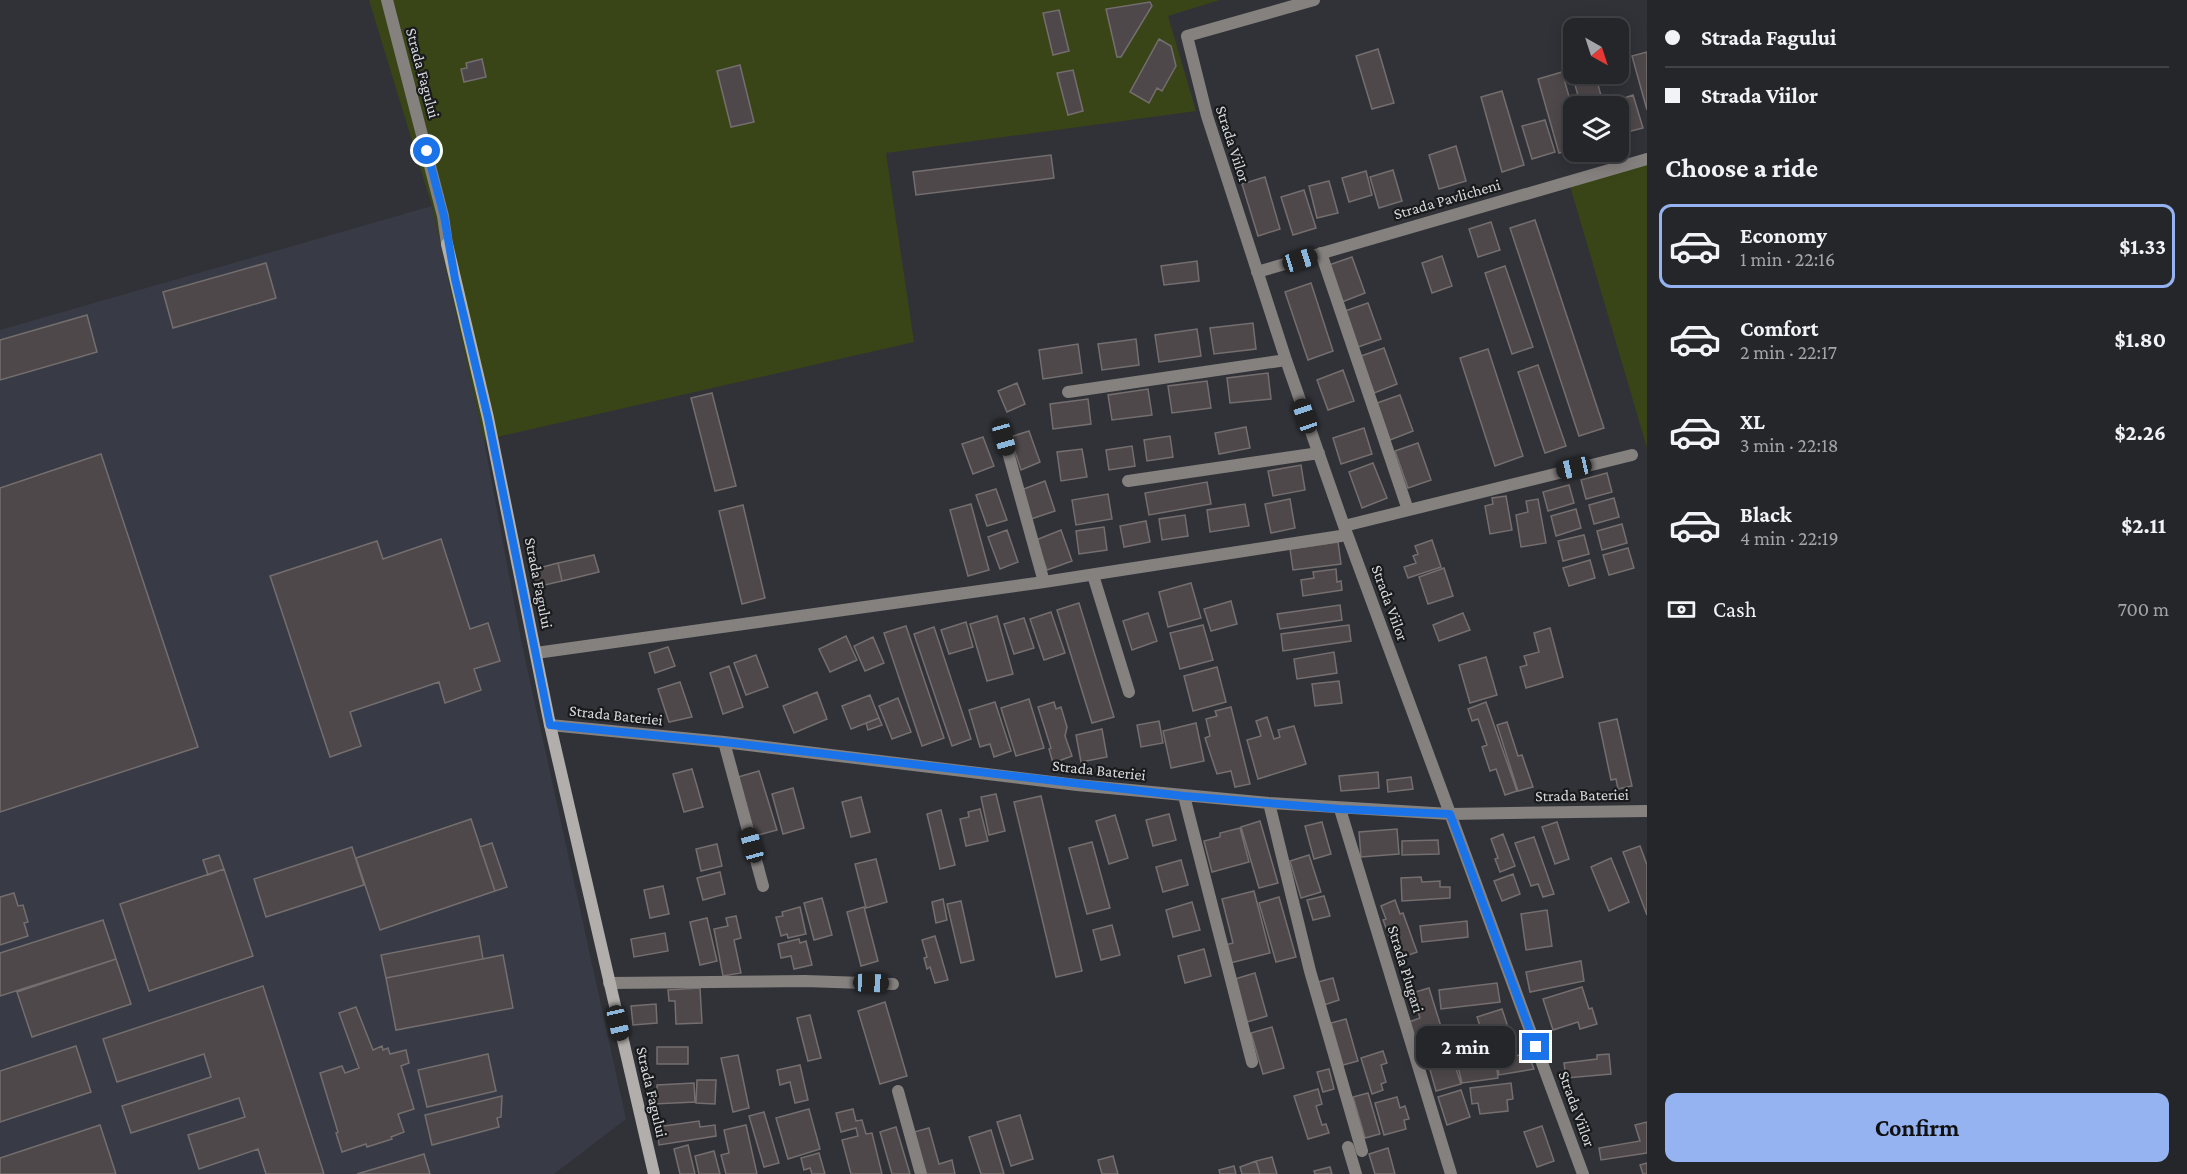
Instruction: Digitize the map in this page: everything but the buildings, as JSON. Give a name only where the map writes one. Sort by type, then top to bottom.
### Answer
[{"type":"street","name":"Strada Fagului","points":[[387,0],[444,216],[447,244],[488,418],[550,725],[654,1174]]},
{"type":"street","name":"Strada Viilor","points":[[1314,0],[1187,36],[1207,116],[1286,360],[1346,530],[1583,1174]]},
{"type":"street","name":"Strada Pavlicheni","points":[[1257,272],[1647,159]]},
{"type":"street","points":[[1321,253],[1408,510]]},
{"type":"street","points":[[1068,392],[1286,360]]},
{"type":"street","points":[[1004,438],[1044,582]]},
{"type":"street","points":[[1128,481],[1319,453]]},
{"type":"street","points":[[536,653],[1093,575],[1346,530],[1408,510],[1632,455]]},
{"type":"street","points":[[1093,575],[1129,692]]},
{"type":"street","name":"Strada Bateriei","points":[[550,725],[724,742],[1184,796],[1340,809],[1450,814],[1647,811]]},
{"type":"street","points":[[724,742],[763,886]]},
{"type":"street","points":[[1184,796],[1252,1062]]},
{"type":"street","points":[[1269,803],[1310,971],[1362,1151]]},
{"type":"street","name":"Strada Plugari","points":[[1340,809],[1451,1174]]},
{"type":"street","points":[[609,983],[805,981],[893,984]]},
{"type":"street","points":[[898,1091],[921,1174]]},
{"type":"street","points":[[1348,1147],[1356,1174]]},
{"type":"shaded area","points":[[432,206],[484,440],[521,640],[626,1119],[554,1174],[0,1174],[0,330]]},
{"type":"green space","points":[[369,0],[1220,0],[1168,16],[1196,111],[886,153],[914,342],[484,440],[432,206]]},
{"type":"green space","points":[[1647,164],[1647,448],[1570,186]]},
{"type":"route","points":[[427,151],[444,216],[447,244],[488,418],[550,725],[724,742],[1184,796],[1340,809],[1450,814],[1536,1047]]}]
